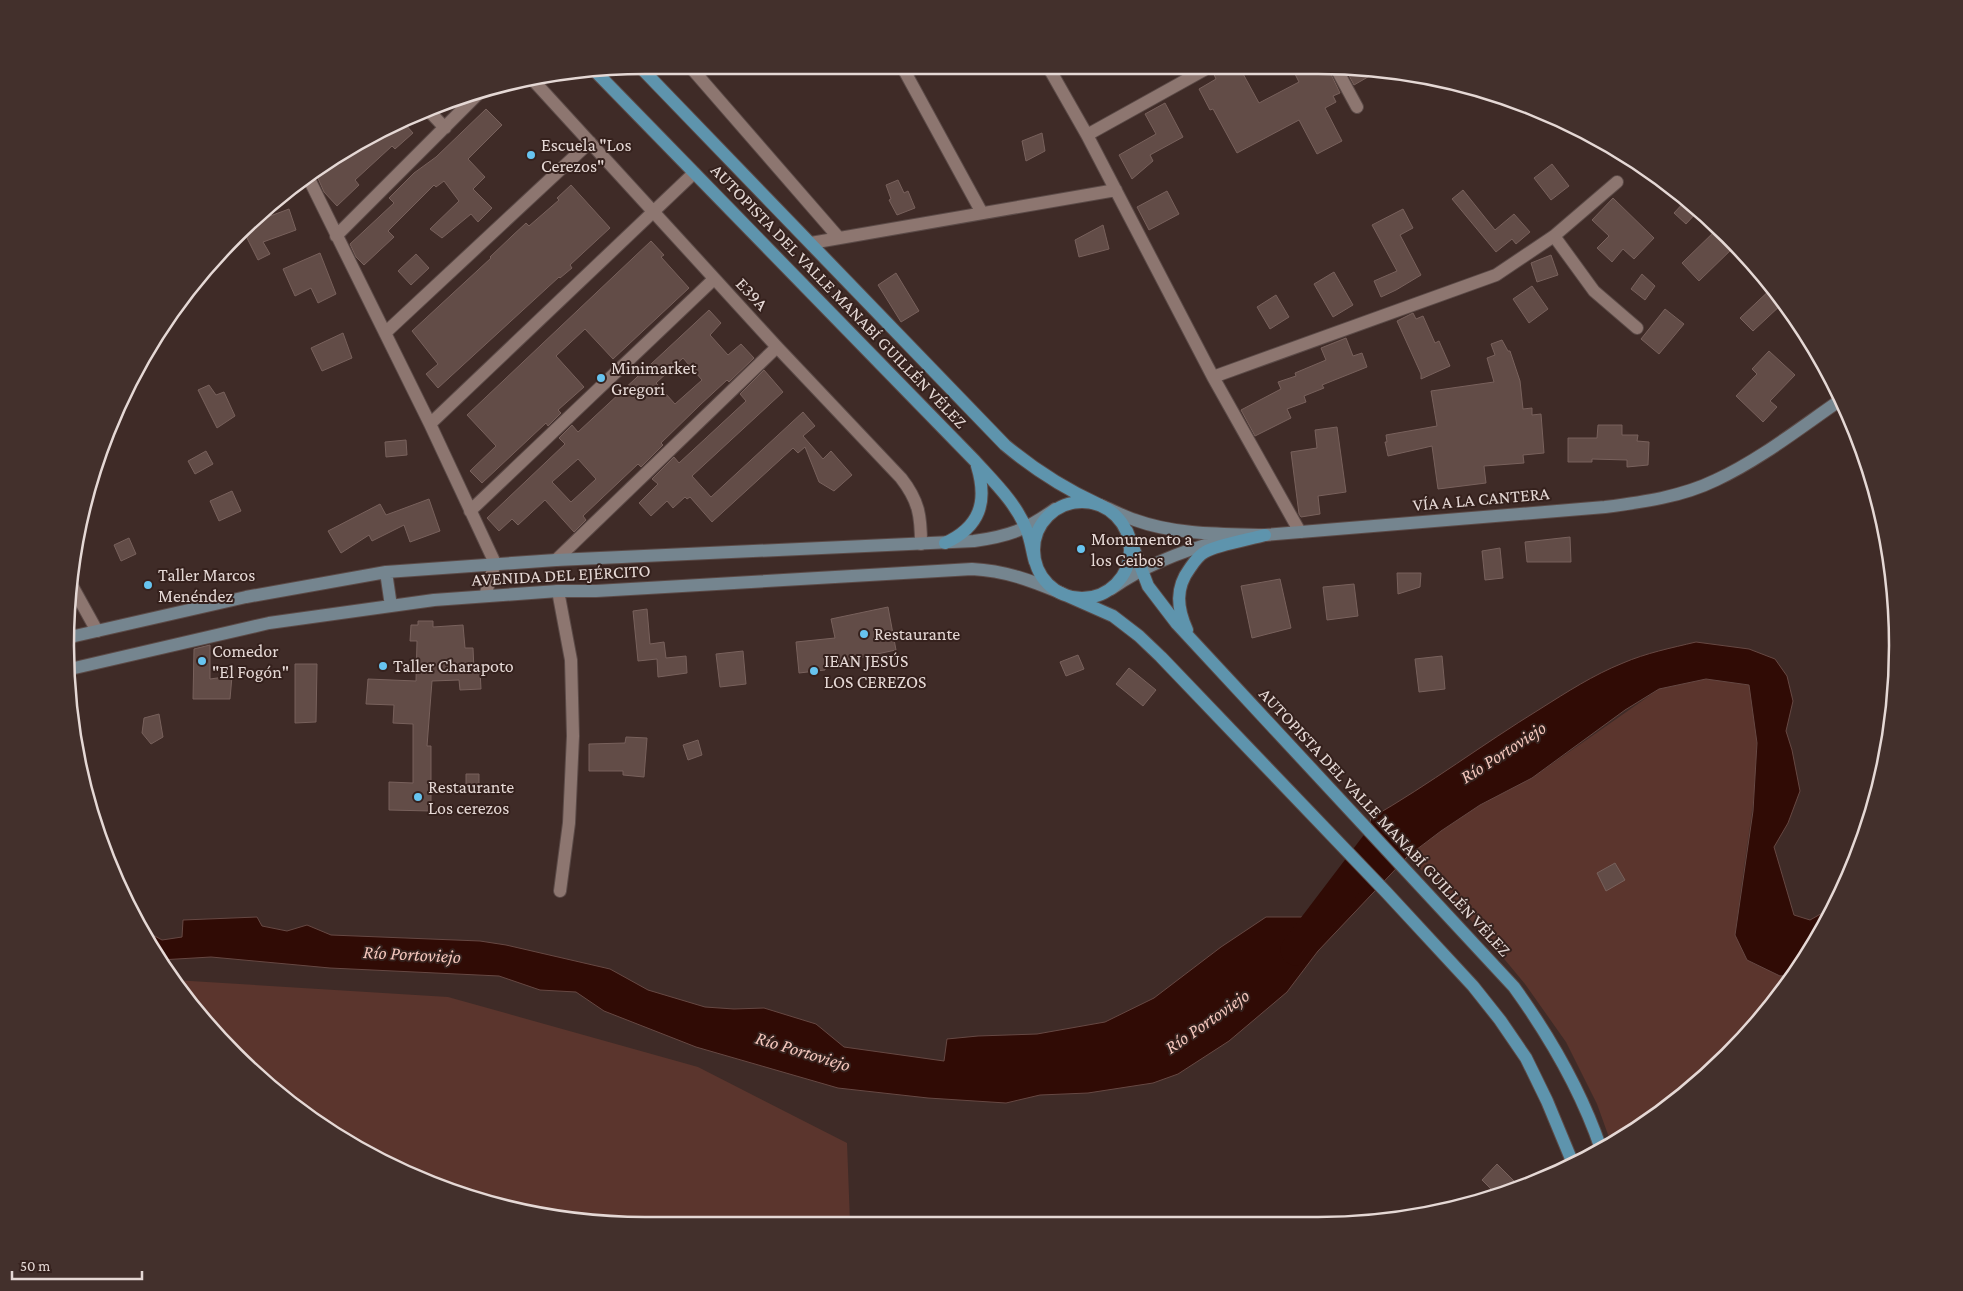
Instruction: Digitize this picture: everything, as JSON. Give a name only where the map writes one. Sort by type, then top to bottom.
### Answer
[{"type":"main road","name":"AUTOPISTA DEL VALLE MANABÍ GUILLÉN VÉLEZ","points":[[647,74],[1005,445],[1044,476],[1074,494],[1100,505]]},
{"type":"main road","name":"AUTOPISTA DEL VALLE MANABÍ GUILLÉN VÉLEZ","points":[[600,76],[975,461],[1008,500],[1026,528],[1035,562]]},
{"type":"main road","name":"VÍA A LA CANTERA","points":[[1100,505],[1136,520],[1169,529],[1210,534],[1265,535],[1605,507],[1669,496],[1715,481],[1755,459],[1835,404]]},
{"type":"main road","points":[[945,543],[965,531],[980,510],[983,486],[975,461]]},
{"type":"main road","points":[[1111,588],[1124,572],[1128,562],[1130,542],[1127,531],[1116,516],[1100,505],[1085,501],[1069,503],[1055,509],[1039,527],[1033,550],[1040,575],[1049,586],[1060,594],[1113,616],[1139,636],[1386,892],[1473,986],[1526,1058],[1547,1100],[1571,1158]]},
{"type":"main road","name":"AVENIDA DEL EJÉRCITO","points":[[74,636],[246,597],[386,572],[495,563],[945,543],[992,538],[1026,528],[1055,509]]},
{"type":"main road","name":"AUTOPISTA DEL VALLE MANABÍ GUILLÉN VÉLEZ","points":[[1127,531],[1148,586],[1162,607],[1197,647],[1503,974],[1535,1016],[1559,1055],[1578,1091],[1599,1143]]},
{"type":"main road","points":[[1060,594],[1073,598],[1099,595],[1141,570],[1183,552],[1221,541],[1265,535]]},
{"type":"main road","points":[[1197,647],[1181,616],[1178,601],[1180,586],[1186,573],[1206,551],[1265,535]]},
{"type":"main road","name":"AVENIDA DEL EJÉRCITO","points":[[75,668],[269,623],[434,600],[485,596],[972,569],[991,570],[1028,578],[1060,594]]},
{"type":"main road","points":[[386,572],[391,606]]},
{"type":"street","points":[[696,74],[839,238]]},
{"type":"street","points":[[906,74],[982,214]]},
{"type":"street","points":[[1052,74],[1087,135],[1213,377],[1300,532]]},
{"type":"street","points":[[1087,135],[1197,74]]},
{"type":"street","points":[[1339,75],[1357,107]]},
{"type":"street","name":"E39A","points":[[537,85],[911,492],[919,509],[921,544]]},
{"type":"street","points":[[336,236],[471,101]]},
{"type":"street","points":[[432,115],[445,128]]},
{"type":"street","points":[[385,333],[590,142]]},
{"type":"street","points":[[430,424],[694,173]]},
{"type":"street","points":[[311,182],[430,424],[495,563],[485,596]]},
{"type":"street","points":[[1213,377],[1496,274],[1554,236],[1617,182]]},
{"type":"street","points":[[810,243],[1116,190]]},
{"type":"street","points":[[1554,236],[1594,291],[1637,328]]},
{"type":"street","points":[[470,511],[714,278]]},
{"type":"street","points":[[556,560],[777,347]]},
{"type":"street","points":[[558,591],[571,660],[573,736],[569,823],[560,891]]},
{"type":"street","points":[[77,594],[97,631]]},
{"type":"shaded area","points":[[1706,679],[1749,685],[1754,707],[1757,754],[1753,804],[1735,935],[1780,976],[1784,976],[1771,994],[1722,1050],[1666,1099],[1609,1137],[1597,1104],[1566,1042],[1525,984],[1481,931],[1408,856],[1480,805],[1532,778],[1659,689]]},
{"type":"shaded area","points":[[182,981],[448,997],[698,1067],[847,1143],[850,1217],[608,1216],[534,1206],[498,1198],[427,1174],[360,1141],[328,1121],[297,1099],[241,1050]]},
{"type":"water","points":[[1696,642],[1749,649],[1775,659],[1787,676],[1793,701],[1786,731],[1792,750],[1800,791],[1788,823],[1774,847],[1794,915],[1810,920],[1822,913],[1784,976],[1780,976],[1747,960],[1735,935],[1753,811],[1757,743],[1749,685],[1706,679],[1659,689],[1625,710],[1532,778],[1480,805],[1441,831],[1408,856],[1318,951],[1287,992],[1229,1041],[1178,1074],[1153,1083],[1088,1093],[1040,1095],[1006,1103],[928,1098],[838,1088],[696,1047],[604,1011],[576,992],[540,990],[499,976],[330,968],[211,957],[168,960],[152,935],[162,940],[182,937],[183,920],[257,917],[262,926],[287,931],[307,925],[331,935],[480,941],[506,945],[610,969],[648,990],[705,1007],[734,1009],[764,1008],[816,1024],[844,1047],[944,1061],[947,1039],[1037,1034],[1105,1022],[1154,998],[1221,947],[1266,917],[1326,917],[1352,888],[1371,818],[1570,690],[1612,668],[1659,651]]},
{"type":"building","points":[[1214,74],[1243,74],[1259,103],[1299,82],[1295,74],[1331,74],[1340,93],[1333,96],[1336,102],[1325,108],[1342,141],[1317,154],[1299,120],[1237,153],[1213,109],[1210,110],[1199,89],[1216,79]]},
{"type":"building","points":[[1349,75],[1369,76],[1354,85]]},
{"type":"building","points":[[1165,103],[1183,137],[1150,155],[1153,161],[1132,179],[1119,155],[1156,134],[1145,114]]},
{"type":"building","points":[[486,109],[502,125],[468,159],[485,177],[473,189],[492,208],[478,222],[471,214],[442,238],[430,229],[459,201],[444,181],[436,187],[434,185],[388,231],[394,237],[364,265],[356,257],[350,244],[394,203],[389,198],[414,173],[436,157]]},
{"type":"building","points":[[407,126],[413,133],[395,149],[392,146],[355,180],[359,185],[337,206],[324,192],[318,177],[328,170],[360,150]]},
{"type":"building","points":[[1042,133],[1045,151],[1026,161],[1022,141]]},
{"type":"building","points":[[1552,164],[1569,186],[1551,200],[1534,178]]},
{"type":"building","points":[[898,180],[904,193],[908,191],[915,208],[897,215],[889,200],[891,199],[886,185]]},
{"type":"building","points":[[571,185],[610,228],[570,265],[572,268],[559,277],[438,388],[426,374],[438,364],[412,331],[526,223],[529,226],[559,200],[557,198]]},
{"type":"building","points":[[1463,190],[1495,230],[1514,214],[1530,232],[1516,244],[1512,239],[1496,252],[1452,199]]},
{"type":"building","points":[[1167,191],[1179,214],[1149,230],[1137,207]]},
{"type":"building","points":[[1613,198],[1654,238],[1634,259],[1623,249],[1612,262],[1597,248],[1609,236],[1592,220]]},
{"type":"building","points":[[1681,205],[1694,216],[1686,224],[1674,213]]},
{"type":"building","points":[[289,209],[296,230],[263,242],[270,254],[258,260],[246,236],[268,217]]},
{"type":"building","points":[[1403,209],[1413,228],[1400,235],[1421,275],[1381,297],[1374,281],[1397,271],[1372,225]]},
{"type":"building","points":[[1103,225],[1109,249],[1079,257],[1075,240]]},
{"type":"building","points":[[1713,233],[1730,250],[1699,281],[1682,263]]},
{"type":"building","points":[[651,241],[664,255],[661,257],[689,288],[613,359],[585,329],[556,356],[584,387],[558,410],[561,413],[548,426],[546,423],[482,483],[470,471],[496,446],[467,415]]},
{"type":"building","points":[[320,253],[336,294],[318,303],[311,288],[295,296],[283,269]]},
{"type":"building","points":[[416,254],[429,268],[411,285],[398,271]]},
{"type":"building","points":[[1551,255],[1558,275],[1537,282],[1531,263]]},
{"type":"building","points":[[1334,272],[1353,305],[1333,317],[1314,284]]},
{"type":"building","points":[[896,273],[919,311],[901,322],[878,285]]},
{"type":"building","points":[[1642,274],[1655,286],[1645,300],[1631,289]]},
{"type":"building","points":[[1532,286],[1548,309],[1529,323],[1513,299]]},
{"type":"building","points":[[1767,293],[1778,307],[1753,331],[1740,318]]},
{"type":"building","points":[[1276,295],[1289,317],[1270,329],[1257,307]]},
{"type":"building","points":[[1665,309],[1684,324],[1659,354],[1641,339]]},
{"type":"building","points":[[709,310],[721,323],[710,335],[728,355],[741,344],[754,358],[729,382],[727,380],[700,405],[661,443],[663,445],[641,467],[638,464],[583,516],[586,520],[574,532],[545,500],[518,525],[512,519],[499,531],[487,518],[565,444],[559,438],[572,425],[578,432]],"holes":[[[683,358],[702,380],[675,404],[656,383]],[[578,459],[596,479],[571,502],[552,482]]]},
{"type":"building","points":[[1413,313],[1416,319],[1423,316],[1435,343],[1439,341],[1450,366],[1421,379],[1421,374],[1397,321]]},
{"type":"building","points":[[343,333],[352,358],[322,371],[311,348]]},
{"type":"building","points":[[1346,338],[1353,356],[1362,353],[1367,367],[1322,385],[1324,388],[1304,396],[1306,402],[1287,409],[1291,418],[1255,436],[1241,410],[1281,389],[1278,382],[1296,376],[1295,373],[1326,360],[1321,348]]},
{"type":"building","points":[[1502,340],[1508,351],[1510,351],[1520,381],[1523,409],[1532,408],[1532,415],[1541,414],[1544,453],[1523,455],[1524,463],[1484,466],[1486,483],[1438,489],[1432,446],[1388,456],[1385,442],[1387,442],[1386,435],[1437,426],[1431,391],[1494,382],[1487,358],[1495,355],[1491,344]]},
{"type":"building","points":[[1769,351],[1795,375],[1770,401],[1777,407],[1763,422],[1736,396],[1757,374],[1752,369]]},
{"type":"building","points":[[764,370],[783,392],[692,476],[711,497],[803,412],[815,426],[803,436],[823,459],[831,451],[852,475],[834,491],[819,482],[805,447],[798,453],[793,448],[712,522],[690,497],[687,499],[685,497],[673,508],[667,501],[651,516],[639,503],[658,484],[652,479],[674,457],[679,463],[746,401],[740,394]]},
{"type":"building","points":[[209,385],[216,395],[224,392],[235,416],[217,428],[198,390]]},
{"type":"building","points":[[1598,425],[1622,425],[1622,435],[1638,435],[1637,441],[1649,442],[1648,465],[1627,467],[1627,460],[1592,459],[1592,462],[1568,462],[1568,438],[1597,438]]},
{"type":"building","points":[[1337,427],[1346,492],[1318,496],[1320,514],[1301,517],[1299,514],[1291,452],[1317,448],[1315,430]]},
{"type":"building","points":[[406,440],[407,455],[386,457],[385,442]]},
{"type":"building","points":[[206,451],[213,464],[195,474],[188,461]]},
{"type":"building","points":[[232,491],[241,511],[219,521],[210,501]]},
{"type":"building","points":[[429,499],[440,531],[410,542],[404,525],[372,541],[369,535],[341,553],[328,531],[380,504],[386,515]]},
{"type":"building","points":[[1570,537],[1571,562],[1527,562],[1525,542]]},
{"type":"building","points":[[129,538],[136,554],[121,561],[114,545]]},
{"type":"building","points":[[1500,548],[1503,578],[1485,580],[1482,551]]},
{"type":"building","points":[[1397,573],[1421,573],[1420,587],[1398,594]]},
{"type":"building","points":[[1280,579],[1291,628],[1252,638],[1241,586]]},
{"type":"building","points":[[1354,584],[1358,616],[1327,620],[1323,587]]},
{"type":"building","name":"Restaurante","points":[[888,607],[896,650],[825,665],[825,670],[799,673],[796,642],[835,638],[831,619]]},
{"type":"building","points":[[647,609],[650,644],[664,642],[666,658],[686,656],[687,673],[658,677],[657,659],[638,661],[633,611]]},
{"type":"building","points":[[418,621],[433,621],[433,627],[463,625],[465,648],[473,648],[474,670],[480,670],[481,689],[460,690],[459,680],[432,681],[427,746],[431,746],[431,811],[389,810],[389,782],[413,783],[413,724],[393,723],[394,705],[366,704],[368,679],[416,681],[417,641],[410,641],[411,625],[418,625]]},
{"type":"building","name":"Comedor \"El Fogón\"","points":[[210,645],[210,679],[232,676],[230,699],[193,699],[194,649]]},
{"type":"building","points":[[743,651],[746,684],[720,687],[716,654]]},
{"type":"building","points":[[1078,655],[1084,669],[1066,676],[1060,662]]},
{"type":"building","points":[[1442,656],[1445,689],[1419,692],[1415,659]]},
{"type":"building","points":[[295,664],[317,664],[316,722],[295,723]]},
{"type":"building","points":[[1129,668],[1156,690],[1143,706],[1116,684]]},
{"type":"building","points":[[159,714],[163,737],[151,744],[142,733],[144,718]]},
{"type":"building","points":[[626,737],[647,738],[644,777],[623,775],[623,771],[589,771],[589,744],[625,743]]},
{"type":"building","points":[[698,740],[702,755],[688,760],[683,745]]},
{"type":"building","points":[[466,774],[479,774],[479,787],[466,788]]},
{"type":"building","points":[[1615,863],[1625,880],[1606,891],[1597,873]]},
{"type":"building","points":[[1497,1164],[1514,1181],[1492,1190],[1482,1180]]},
{"type":"waterway","name":"Río Portoviejo","points":[[1296,950],[1375,846],[1384,839]]},
{"type":"place","name":"Escuela \"Los Cerezos\"","points":[[531,155]]},
{"type":"place","name":"Minimarket Gregori","points":[[601,378]]},
{"type":"place","name":"Monumento a los Ceibos","points":[[1081,549]]},
{"type":"place","name":"Taller Marcos Menéndez","points":[[148,585]]},
{"type":"place","name":"Restaurante","points":[[864,634]]},
{"type":"place","name":"Comedor \"El Fogón\"","points":[[202,661]]},
{"type":"place","name":"Taller Charapoto","points":[[383,666]]},
{"type":"place","name":"IEAN JESÚS LOS CEREZOS","points":[[814,671]]},
{"type":"place","name":"Restaurante Los cerezos","points":[[418,797]]}]
